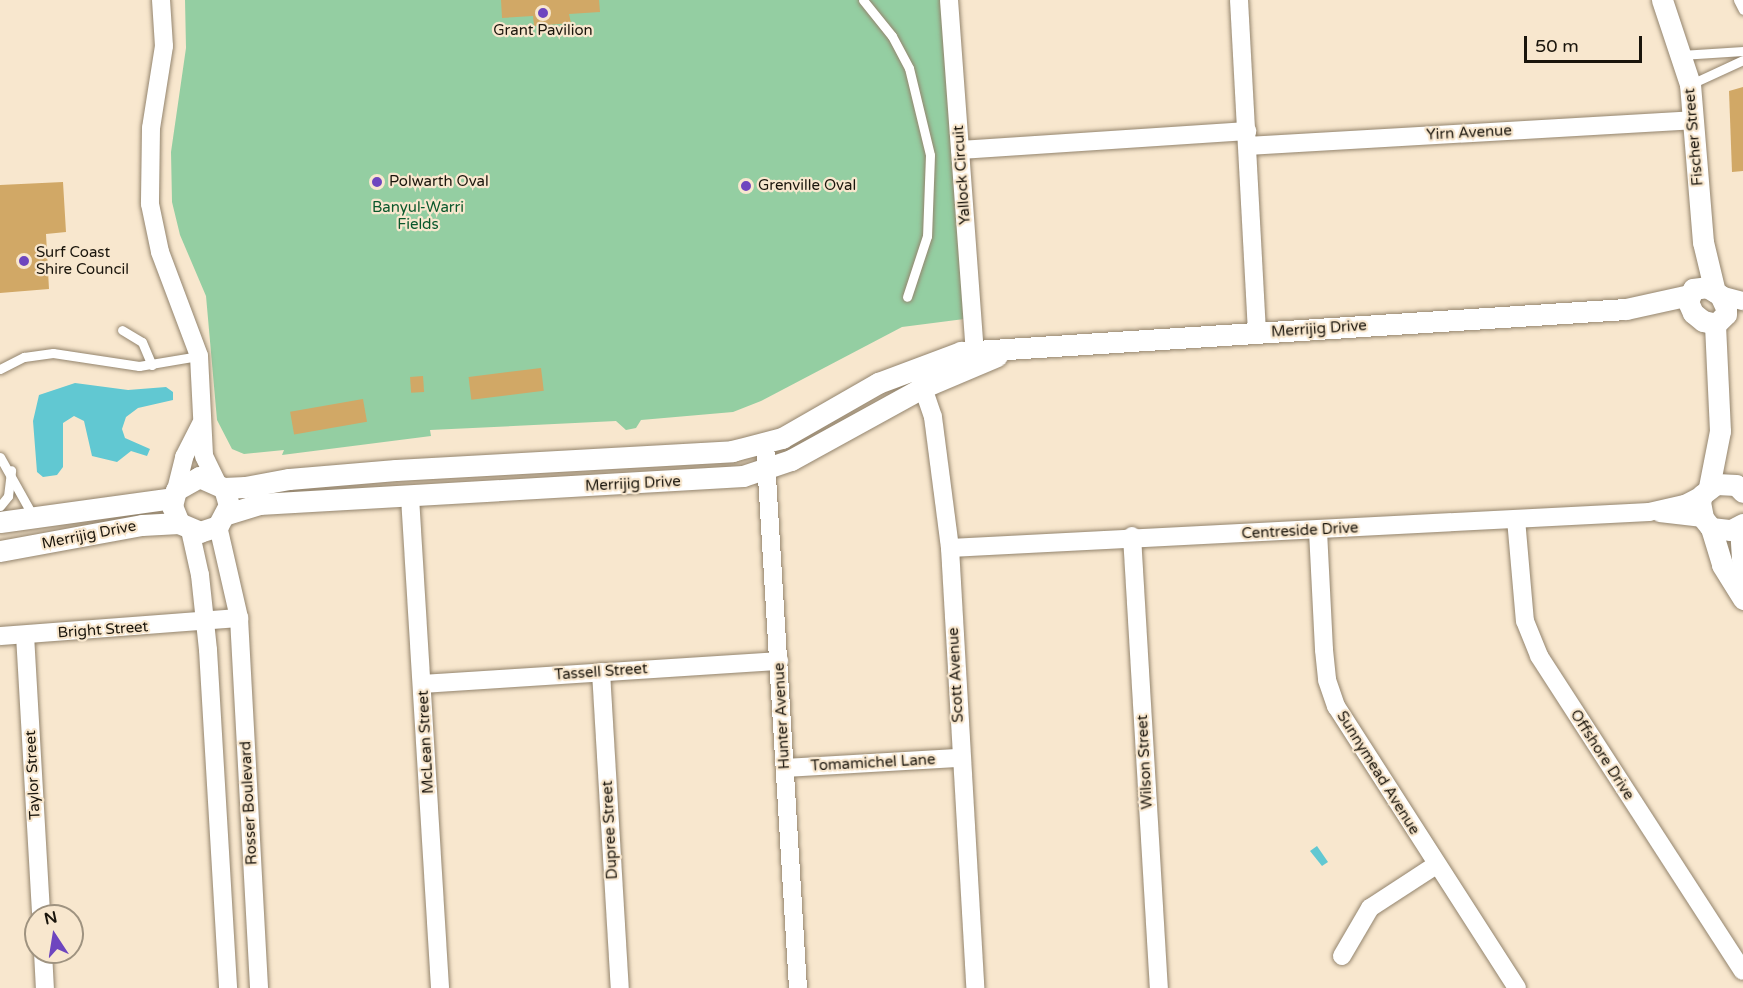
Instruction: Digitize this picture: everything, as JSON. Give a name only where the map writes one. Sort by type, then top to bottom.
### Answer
[{"type":"street","points":[[162,0],[164,46],[151,128],[150,204],[160,252],[199,356],[204,456],[220,486],[223,520]]},
{"type":"street","name":"Yallock Circuit","points":[[949,0],[975,351]]},
{"type":"street","points":[[1239,0],[1257,334]]},
{"type":"street","name":"Fischer Street","points":[[1662,0],[1690,84],[1703,242],[1727,305],[1720,431],[1706,491],[1707,523],[1722,565],[1743,599]]},
{"type":"street","name":"Yirn Avenue","points":[[960,150],[1692,120]]},
{"type":"street","name":"Fischer Street","points":[[1692,299],[1703,242]]},
{"type":"street","name":"Merrijig Drive","points":[[0,522],[174,494],[199,477],[220,486],[396,470],[692,456],[765,444],[915,367],[975,351],[1626,309],[1692,299],[1703,287],[1727,305]]},
{"type":"street","points":[[1692,299],[1727,305]]},
{"type":"street","name":"Merrijig Drive","points":[[0,551],[142,525],[184,527],[223,520],[260,504],[724,478],[766,470],[823,445],[924,387],[1012,350]]},
{"type":"street","name":"Scott Avenue","points":[[915,367],[933,417],[950,548],[975,988]]},
{"type":"street","points":[[202,420],[184,458],[174,494],[184,527],[205,623],[228,988]]},
{"type":"street","name":"Fischer Street","points":[[1706,491],[1740,488],[1720,431]]},
{"type":"street","name":"Hunter Avenue","points":[[765,444],[798,988]]},
{"type":"street","name":"Centreside Drive","points":[[950,548],[1132,536],[1318,531],[1649,512],[1685,504],[1706,491]]},
{"type":"street","name":"McLean Street","points":[[410,497],[440,988]]},
{"type":"street","name":"Centreside Drive","points":[[1649,512],[1707,523]]},
{"type":"street","name":"Offshore Drive","points":[[1516,519],[1525,621],[1539,656],[1743,971]]},
{"type":"street","name":"Rosser Boulevard","points":[[223,520],[239,618],[259,988]]},
{"type":"street","points":[[1707,523],[1731,530],[1742,525],[1743,575]]},
{"type":"street","name":"Sunnymead Avenue","points":[[1318,531],[1324,650],[1333,697],[1436,865],[1517,988]]},
{"type":"street","name":"Wilson Street","points":[[1132,536],[1159,988]]},
{"type":"street","points":[[205,623],[239,618]]},
{"type":"street","name":"Bright Street","points":[[0,636],[205,623]]},
{"type":"street","name":"Taylor Street","points":[[25,635],[40,904]]},
{"type":"street","name":"Tassell Street","points":[[423,684],[779,661]]},
{"type":"street","name":"Dupree Street","points":[[601,672],[620,988]]},
{"type":"street","name":"Tomamichel Lane","points":[[785,768],[961,758]]},
{"type":"street","points":[[1342,956],[1370,908],[1436,865]]},
{"type":"street","points":[[44,964],[45,988]]},
{"type":"lane","points":[[863,0],[892,36],[909,68],[924,117],[930,155],[927,236],[907,297]]},
{"type":"lane","points":[[1738,0],[1743,10]]},
{"type":"lane","points":[[1681,55],[1743,51]]},
{"type":"lane","points":[[1690,84],[1743,60]]},
{"type":"lane","points":[[122,330],[142,342],[152,365]]},
{"type":"lane","points":[[0,369],[24,357],[53,353],[124,365],[152,365],[199,356]]},
{"type":"lane","points":[[0,457],[11,470],[23,503],[35,518]]},
{"type":"lane","points":[[0,506],[8,495],[11,470]]},
{"type":"green space","name":"Banyul-Warri Fields","points":[[185,0],[947,0],[972,318],[902,327],[761,401],[733,412],[641,420],[636,428],[626,430],[616,421],[430,430],[431,436],[282,455],[284,450],[244,454],[232,449],[217,420],[206,296],[180,235],[172,202],[171,152],[186,48]]},
{"type":"water","points":[[75,383],[128,390],[166,387],[173,392],[173,400],[138,408],[126,417],[122,429],[125,438],[150,449],[147,456],[131,451],[117,462],[92,456],[84,421],[74,416],[63,423],[63,467],[57,475],[43,477],[37,472],[33,421],[39,395]]},
{"type":"water","points":[[1317,846],[1328,862],[1322,866],[1310,851]]},
{"type":"building","name":"Grant Pavilion","points":[[501,0],[599,0],[600,12],[569,14],[571,23],[534,26],[533,16],[502,18]]},
{"type":"building","points":[[1743,87],[1743,171],[1732,172],[1729,91]]},
{"type":"building","name":"Surf Coast Shire Council","points":[[63,182],[66,232],[46,234],[49,289],[0,293],[0,185]]},
{"type":"building","points":[[541,368],[544,391],[471,400],[469,377]]},
{"type":"building","points":[[423,376],[424,392],[411,393],[410,377]]},
{"type":"building","points":[[363,399],[367,422],[294,435],[290,412]]},
{"type":"place","name":"Grant Pavilion","points":[[543,13]]},
{"type":"place","name":"Polwarth Oval","points":[[377,182]]},
{"type":"place","name":"Grenville Oval","points":[[746,186]]},
{"type":"place","name":"Surf Coast Shire Council","points":[[24,261]]}]
